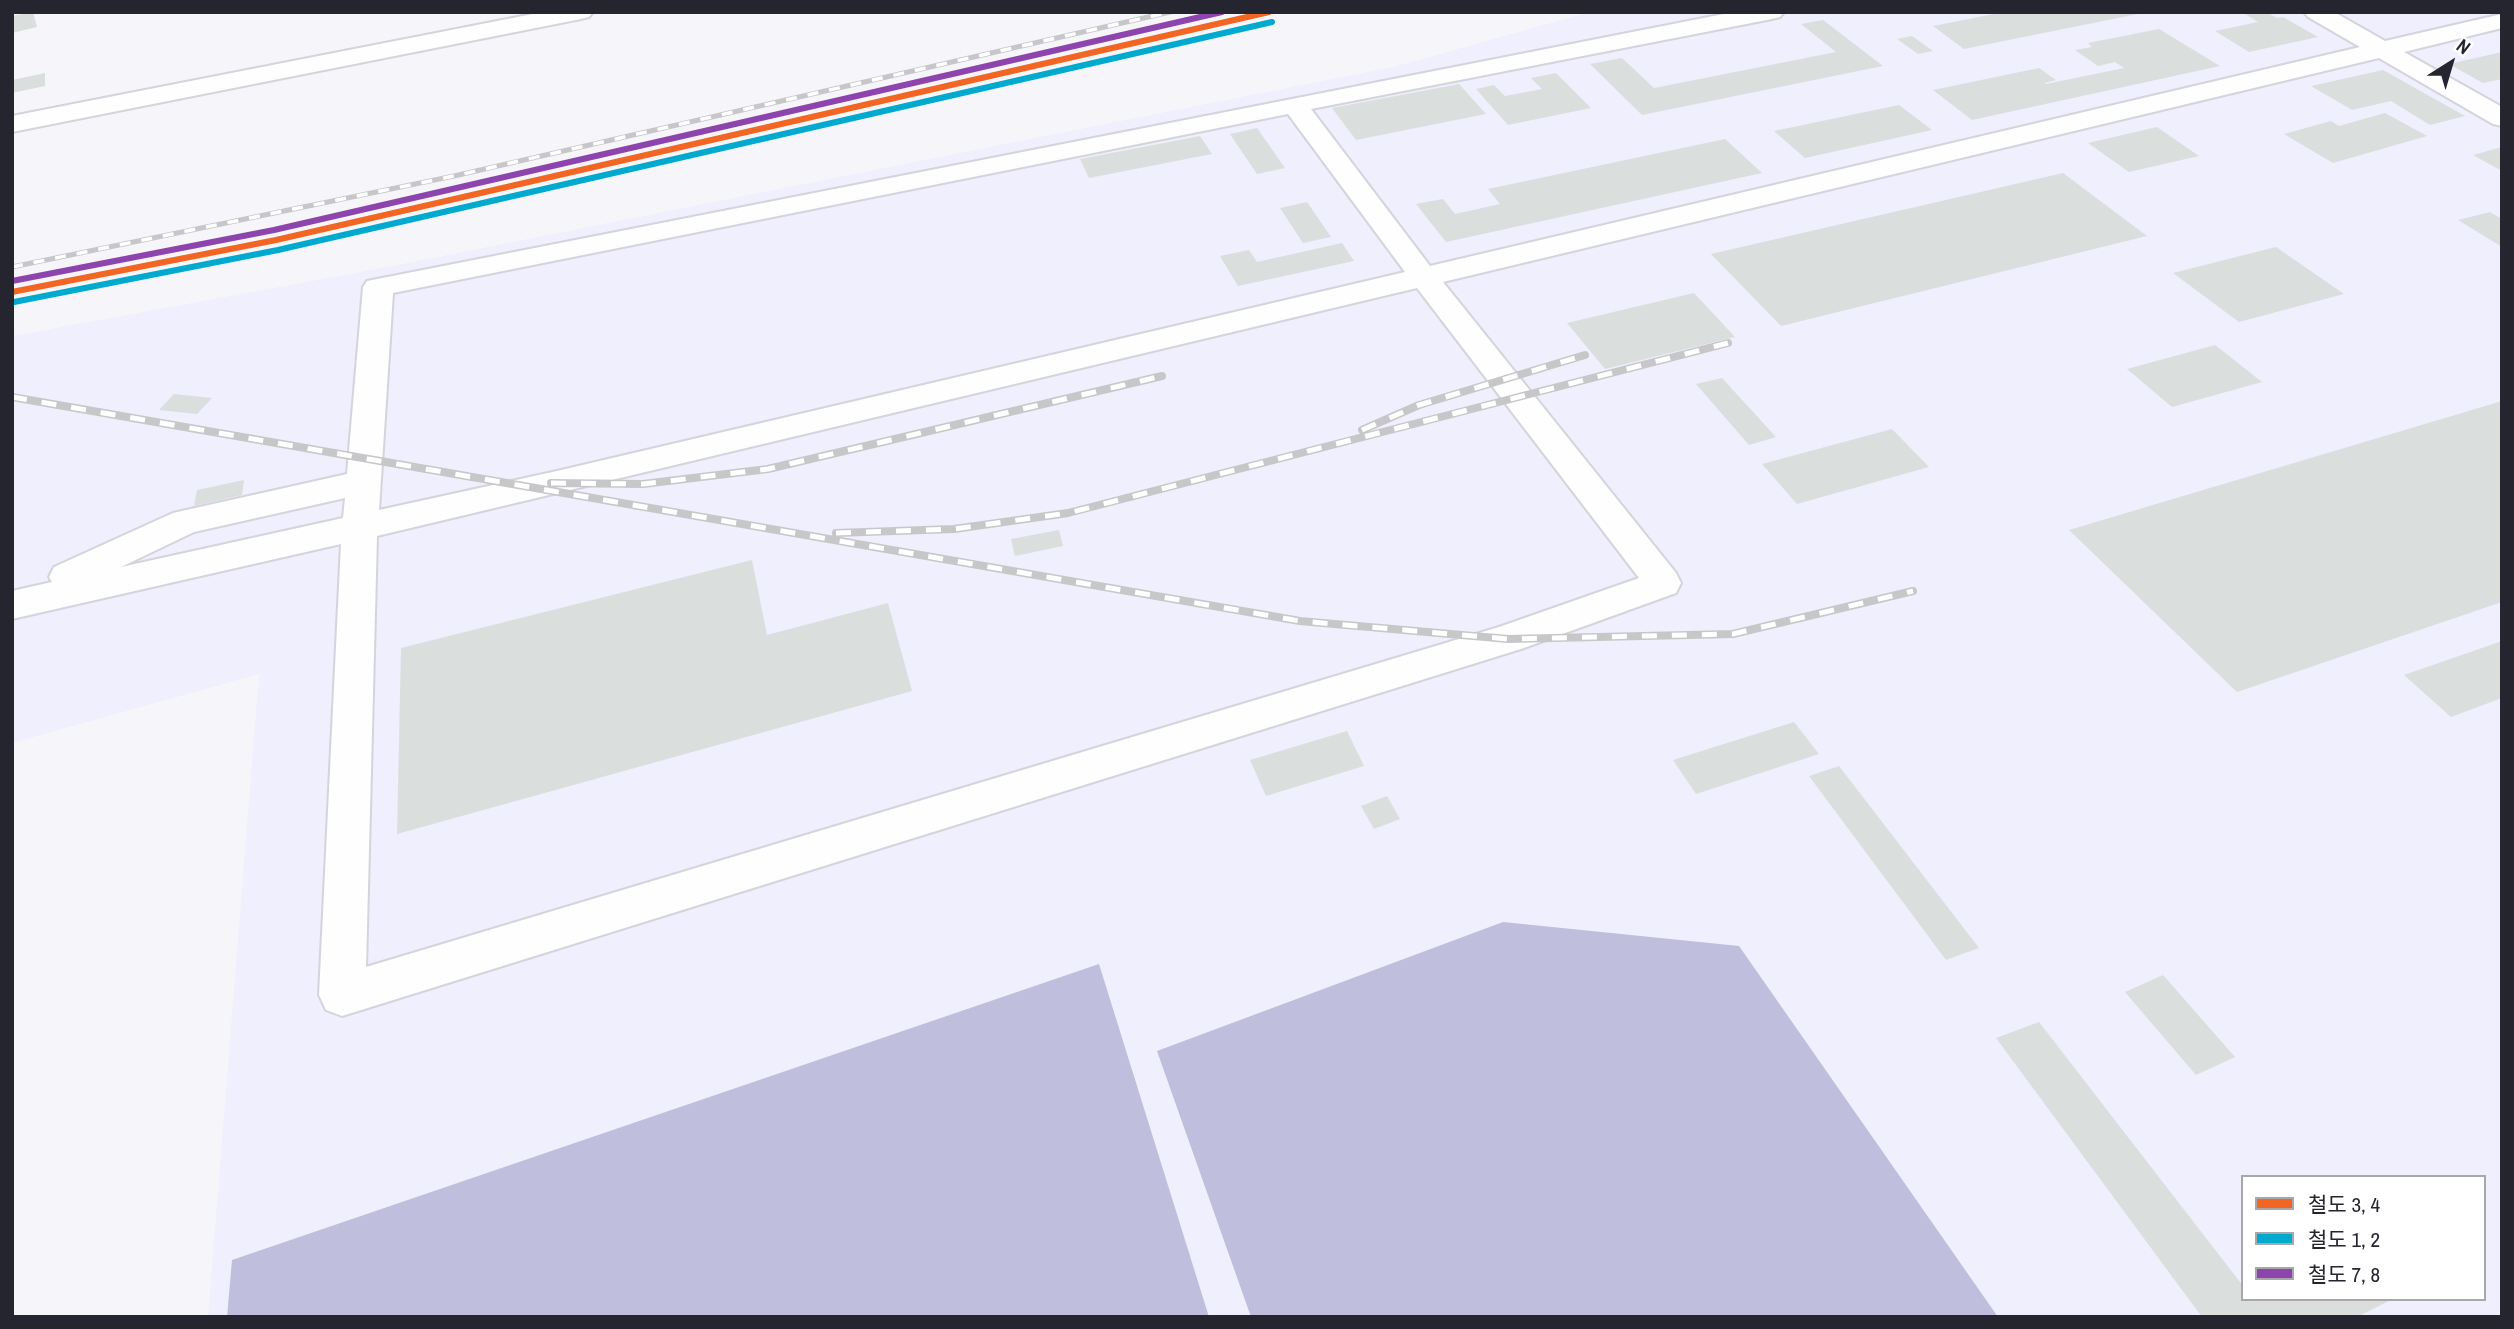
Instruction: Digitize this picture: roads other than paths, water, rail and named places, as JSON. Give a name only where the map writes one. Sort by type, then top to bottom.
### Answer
[{"type":"main road","points":[[12,124],[581,12]]},
{"type":"main road","points":[[1294,105],[1423,276],[1663,583],[1508,639],[342,996],[360,527],[378,287],[1294,105],[1772,12]]},
{"type":"main road","points":[[2316,12],[2502,118]]},
{"type":"main road","points":[[12,604],[557,483],[2502,21]]},
{"type":"main road","points":[[12,604],[185,522],[364,482]]},
{"type":"water","points":[[1503,922],[1739,946],[1998,1317],[1251,1317],[1157,1051]]},
{"type":"water","points":[[1099,964],[1209,1317],[227,1317],[232,1260]]},
{"type":"railway","points":[[12,267],[454,176],[1170,12]]},
{"type":"railway","points":[[836,533],[954,529],[1068,513],[1728,343]]},
{"type":"railway","points":[[1362,430],[1419,405],[1585,355]]},
{"type":"railway","points":[[551,483],[643,484],[768,469],[1162,376]]},
{"type":"railway","points":[[12,397],[1300,621],[1508,639],[1733,634],[1913,591]]}]
